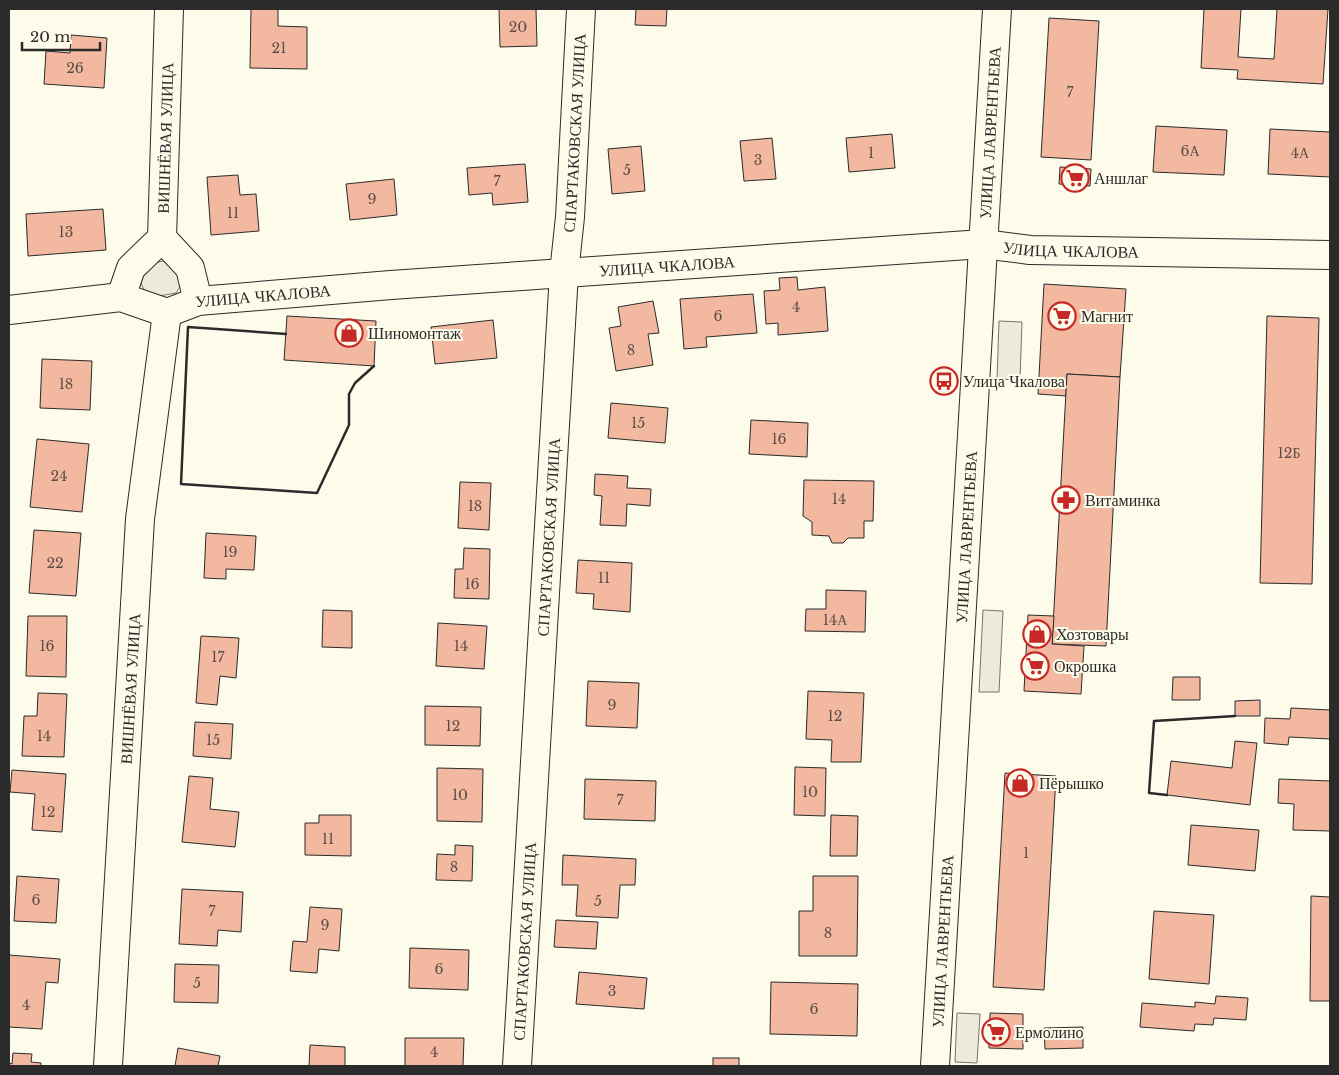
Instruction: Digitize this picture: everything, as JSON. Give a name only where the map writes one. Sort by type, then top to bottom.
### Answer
[{"type":"street","name":"ВИШНЁВАЯ УЛИЦА","points":[[121,297],[131,268],[162,238],[169,9]]},
{"type":"street","name":"СПАРТАКОВСКАЯ УЛИЦА","points":[[517,1066],[564,273],[570,217],[581,9]]},
{"type":"street","name":"УЛИЦА ЛАВРЕНТЬЕВА","points":[[935,1066],[997,9]]},
{"type":"street","name":"ВИШНЁВАЯ УЛИЦА","points":[[162,238],[190,268],[198,301]]},
{"type":"street","name":"УЛИЦА ЧКАЛОВА","points":[[167,313],[198,301],[401,284],[983,244],[1030,250],[1330,255]]},
{"type":"street","points":[[9,310],[121,297],[167,313]]},
{"type":"street","name":"ВИШНЁВАЯ УЛИЦА","points":[[108,1066],[140,519],[167,313]]},
{"type":"shaded area","points":[[168,260],[178,269],[182,283],[176,293],[159,296],[147,294],[142,286],[140,275],[148,264]]},
{"type":"shaded area","points":[[999,321],[1022,322],[1020,380],[997,379]]},
{"type":"shaded area","points":[[983,610],[1003,611],[999,692],[979,692]]},
{"type":"shaded area","points":[[957,1013],[980,1014],[977,1063],[955,1062]]},
{"type":"building","points":[[251,9],[278,9],[278,26],[307,27],[307,69],[250,68]]},
{"type":"building","points":[[499,9],[536,9],[537,46],[500,47]]},
{"type":"building","points":[[636,9],[667,9],[666,26],[635,25]]},
{"type":"building","points":[[1204,9],[1241,9],[1238,57],[1274,59],[1277,9],[1328,9],[1323,84],[1237,79],[1238,70],[1201,68]]},
{"type":"building","points":[[1049,18],[1099,21],[1091,160],[1041,157]]},
{"type":"building","points":[[71,35],[107,38],[104,88],[44,84],[46,51],[70,53]]},
{"type":"building","points":[[1156,126],[1227,130],[1224,175],[1153,172]]},
{"type":"building","points":[[1270,129],[1330,132],[1330,177],[1268,174]]},
{"type":"building","points":[[892,134],[895,168],[849,172],[846,138]]},
{"type":"building","points":[[772,138],[776,179],[744,181],[740,141]]},
{"type":"building","points":[[641,146],[645,191],[612,194],[608,149]]},
{"type":"building","points":[[525,164],[528,202],[493,205],[492,193],[469,195],[467,168]]},
{"type":"building","points":[[1060,167],[1091,169],[1090,186],[1059,184]]},
{"type":"building","points":[[238,175],[240,195],[256,194],[259,231],[211,235],[207,177]]},
{"type":"building","points":[[394,179],[397,215],[350,220],[346,184]]},
{"type":"building","points":[[103,209],[106,250],[28,256],[26,214]]},
{"type":"building","points":[[797,277],[798,290],[825,287],[828,331],[778,335],[778,323],[766,324],[764,291],[780,290],[779,278]]},
{"type":"building","points":[[1044,284],[1126,289],[1120,377],[1067,374],[1066,396],[1038,394]]},
{"type":"building","points":[[753,294],[757,333],[706,337],[707,347],[684,349],[680,299]]},
{"type":"building","points":[[653,301],[659,333],[648,334],[653,365],[616,371],[609,328],[621,326],[618,307]]},
{"type":"building","points":[[287,316],[376,321],[374,366],[284,360]]},
{"type":"building","points":[[1267,316],[1319,318],[1312,584],[1260,583]]},
{"type":"building","points":[[493,320],[497,358],[435,364],[431,327]]},
{"type":"building","points":[[42,359],[92,361],[90,410],[40,408]]},
{"type":"building","points":[[1067,374],[1120,377],[1106,646],[1052,644]]},
{"type":"building","points":[[611,403],[668,408],[665,443],[608,438]]},
{"type":"building","points":[[751,420],[808,423],[807,457],[749,454]]},
{"type":"building","points":[[37,439],[89,444],[82,512],[30,507]]},
{"type":"building","points":[[595,474],[628,476],[627,488],[651,489],[650,506],[627,504],[626,526],[600,525],[602,496],[594,495]]},
{"type":"building","points":[[804,480],[874,481],[873,521],[864,521],[864,538],[848,538],[843,543],[832,543],[829,536],[812,535],[812,522],[803,516]]},
{"type":"building","points":[[460,482],[491,483],[489,530],[458,528]]},
{"type":"building","points":[[34,530],[81,533],[76,596],[29,593]]},
{"type":"building","points":[[206,533],[256,536],[254,570],[226,569],[226,579],[204,578]]},
{"type":"building","points":[[464,548],[490,549],[489,599],[454,598],[455,569],[463,569]]},
{"type":"building","points":[[578,560],[632,563],[630,612],[593,609],[594,594],[576,593]]},
{"type":"building","points":[[826,590],[866,591],[865,632],[805,631],[806,609],[826,609]]},
{"type":"building","points":[[323,610],[352,611],[352,648],[322,647]]},
{"type":"building","points":[[1028,615],[1054,616],[1052,644],[1084,646],[1081,694],[1024,691]]},
{"type":"building","points":[[28,616],[67,616],[66,677],[26,676]]},
{"type":"building","points":[[438,623],[487,626],[484,669],[436,666]]},
{"type":"building","points":[[201,636],[239,638],[236,678],[220,676],[217,705],[196,703]]},
{"type":"building","points":[[1173,677],[1200,677],[1200,700],[1172,700]]},
{"type":"building","points":[[588,681],[639,683],[637,728],[586,726]]},
{"type":"building","points":[[808,691],[864,693],[861,762],[831,762],[832,740],[806,739]]},
{"type":"building","points":[[38,693],[67,694],[64,757],[22,756],[24,716],[37,716]]},
{"type":"building","points":[[1260,700],[1260,716],[1235,716],[1235,701]]},
{"type":"building","points":[[425,706],[481,707],[480,746],[425,745]]},
{"type":"building","points":[[1291,708],[1330,710],[1330,739],[1289,737],[1288,745],[1264,743],[1265,718],[1290,719]]},
{"type":"building","points":[[195,722],[233,724],[231,759],[193,756]]},
{"type":"building","points":[[1235,741],[1257,743],[1250,805],[1167,795],[1171,761],[1232,768]]},
{"type":"building","points":[[795,767],[826,768],[825,816],[794,815]]},
{"type":"building","points":[[437,768],[483,769],[482,822],[437,821]]},
{"type":"building","points":[[12,770],[66,774],[62,832],[32,830],[35,794],[10,792]]},
{"type":"building","points":[[1005,773],[1056,776],[1044,990],[993,987]]},
{"type":"building","points":[[189,776],[213,778],[210,809],[239,812],[235,847],[182,842]]},
{"type":"building","points":[[585,779],[656,781],[655,821],[584,819]]},
{"type":"building","points":[[1279,779],[1330,781],[1330,831],[1293,830],[1294,804],[1278,803]]},
{"type":"building","points":[[319,815],[351,815],[351,856],[305,855],[305,823],[319,823]]},
{"type":"building","points":[[831,815],[858,816],[857,856],[830,856]]},
{"type":"building","points":[[1191,825],[1259,830],[1255,871],[1188,865]]},
{"type":"building","points":[[455,845],[473,846],[472,881],[436,880],[437,854],[455,855]]},
{"type":"building","points":[[563,855],[636,859],[635,885],[620,885],[618,918],[576,916],[578,885],[562,885]]},
{"type":"building","points":[[17,876],[59,879],[56,923],[14,921]]},
{"type":"building","points":[[813,876],[858,876],[857,956],[799,956],[799,911],[813,911]]},
{"type":"building","points":[[182,889],[243,892],[241,932],[218,930],[217,946],[179,944]]},
{"type":"building","points":[[1311,896],[1330,897],[1330,1001],[1310,1001]]},
{"type":"building","points":[[310,907],[342,909],[339,951],[319,949],[317,973],[290,971],[293,941],[307,942]]},
{"type":"building","points":[[1154,911],[1214,915],[1209,984],[1149,979]]},
{"type":"building","points":[[556,920],[598,922],[596,949],[554,947]]},
{"type":"building","points":[[410,948],[469,950],[468,990],[409,988]]},
{"type":"building","points":[[9,955],[60,959],[58,983],[46,982],[42,1029],[9,1027]]},
{"type":"building","points":[[175,964],[219,965],[218,1003],[174,1002]]},
{"type":"building","points":[[579,972],[647,978],[644,1009],[576,1004]]},
{"type":"building","points":[[771,982],[858,984],[857,1036],[770,1034]]},
{"type":"building","points":[[1216,996],[1248,998],[1246,1020],[1214,1018],[1213,1025],[1195,1024],[1194,1031],[1140,1027],[1142,1003],[1195,1007],[1195,1002],[1215,1004]]},
{"type":"building","points":[[990,1013],[1023,1014],[1023,1049],[989,1048]]},
{"type":"building","points":[[1083,1027],[1083,1048],[1045,1049],[1044,1028]]},
{"type":"building","points":[[405,1038],[464,1038],[463,1066],[405,1066]]},
{"type":"building","points":[[310,1045],[345,1047],[345,1066],[309,1066]]},
{"type":"building","points":[[178,1048],[220,1056],[218,1066],[175,1066]]},
{"type":"building","points":[[13,1053],[32,1054],[31,1062],[41,1063],[41,1066],[9,1066],[9,1063],[12,1064]]},
{"type":"building","points":[[713,1058],[739,1058],[739,1066],[713,1066]]},
{"type":"wall","points":[[286,334],[188,327],[181,484],[317,493],[349,425],[349,394],[355,383],[374,366]]},
{"type":"wall","points":[[1167,795],[1149,793],[1154,721],[1235,716]]},
{"type":"place","name":"Аншлаг","points":[[1075,178]]},
{"type":"place","name":"Магнит","points":[[1062,316]]},
{"type":"place","name":"Шиномонтаж","points":[[349,333]]},
{"type":"place","name":"Улица Чкалова","points":[[944,381]]},
{"type":"place","name":"Витаминка","points":[[1066,500]]},
{"type":"place","name":"Хозтовары","points":[[1037,634]]},
{"type":"place","name":"Окрошка","points":[[1035,666]]},
{"type":"place","name":"Пёрышко","points":[[1020,783]]},
{"type":"place","name":"Ермолино","points":[[996,1032]]}]
